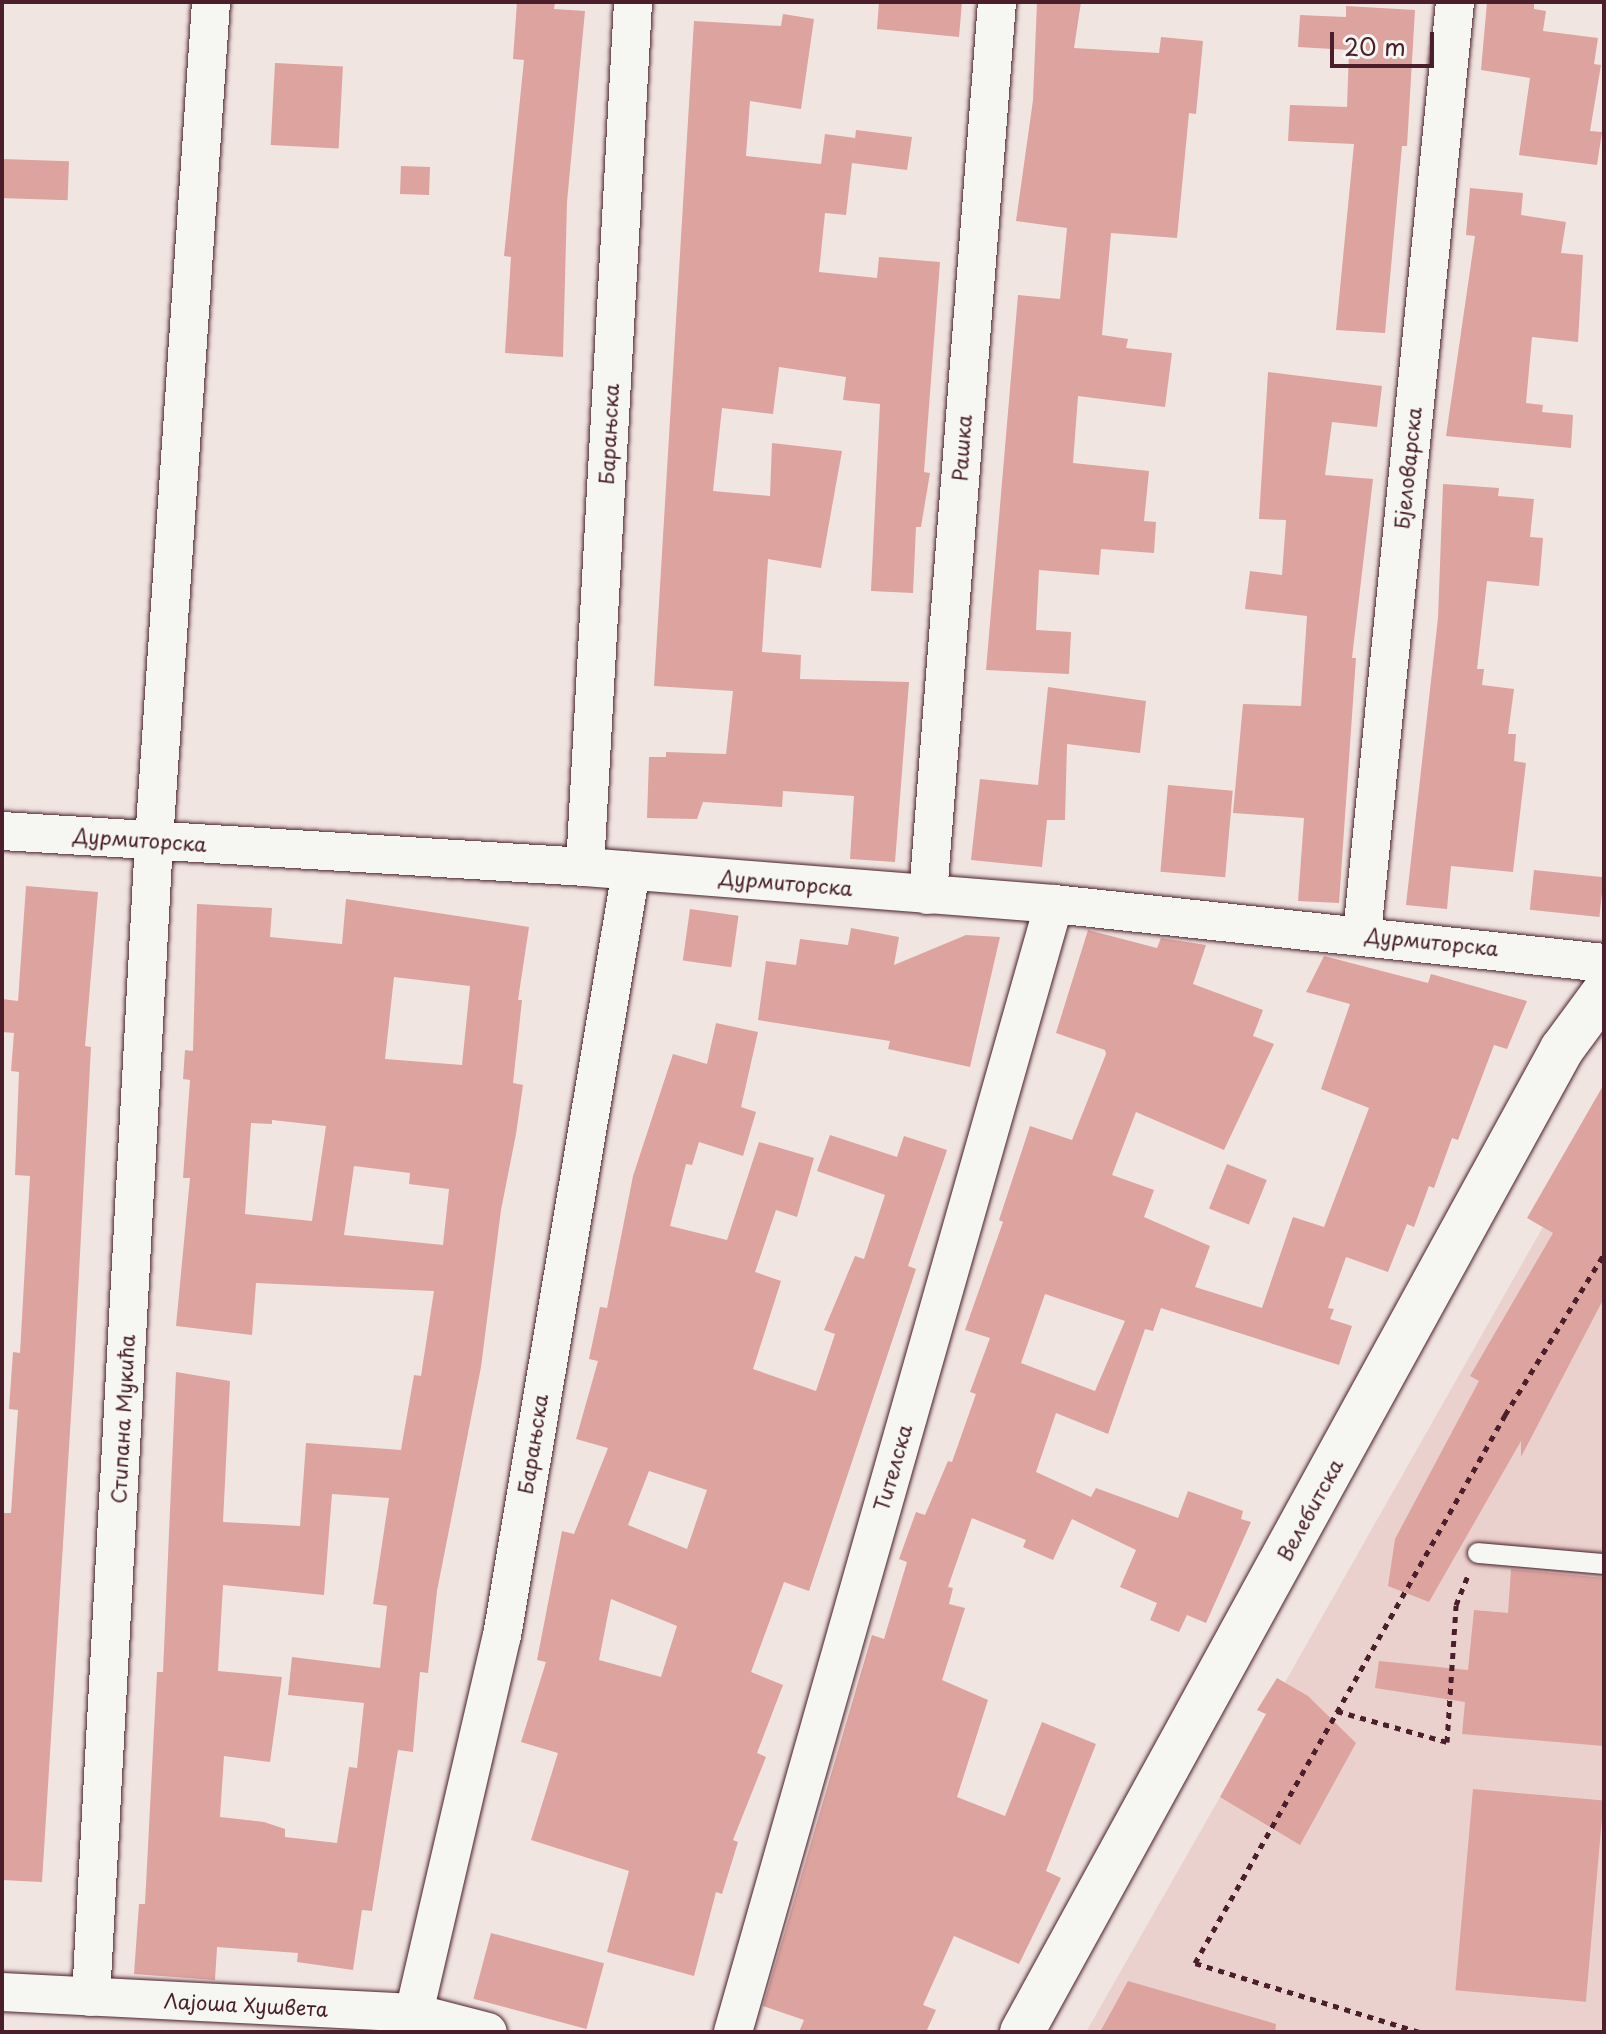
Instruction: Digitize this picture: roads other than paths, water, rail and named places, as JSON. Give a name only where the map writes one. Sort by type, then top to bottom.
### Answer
[{"type":"street","name":"Стипана Мукића","points":[[91,1997],[154,841],[211,2]]},
{"type":"street","name":"Барањска","points":[[585,867],[633,2]]},
{"type":"street","name":"Рашка","points":[[928,895],[997,2]]},
{"type":"street","name":"Бјеловарска","points":[[1362,934],[1455,2]]},
{"type":"street","name":"Дурмиторска","points":[[2,831],[585,867],[1054,904],[1362,934],[1592,979]]},
{"type":"street","name":"Барањска","points":[[432,2022],[502,1636],[631,871]]},
{"type":"street","name":"Тителска","points":[[733,2032],[1054,904]]},
{"type":"street","name":"Велебитска","points":[[1022,2032],[1548,1074],[1592,979]]},
{"type":"street","name":"Лајоша Хушвета","points":[[2,1992],[432,2022],[488,2032]]},
{"type":"lane","points":[[1478,1553],[1604,1564]]}]
